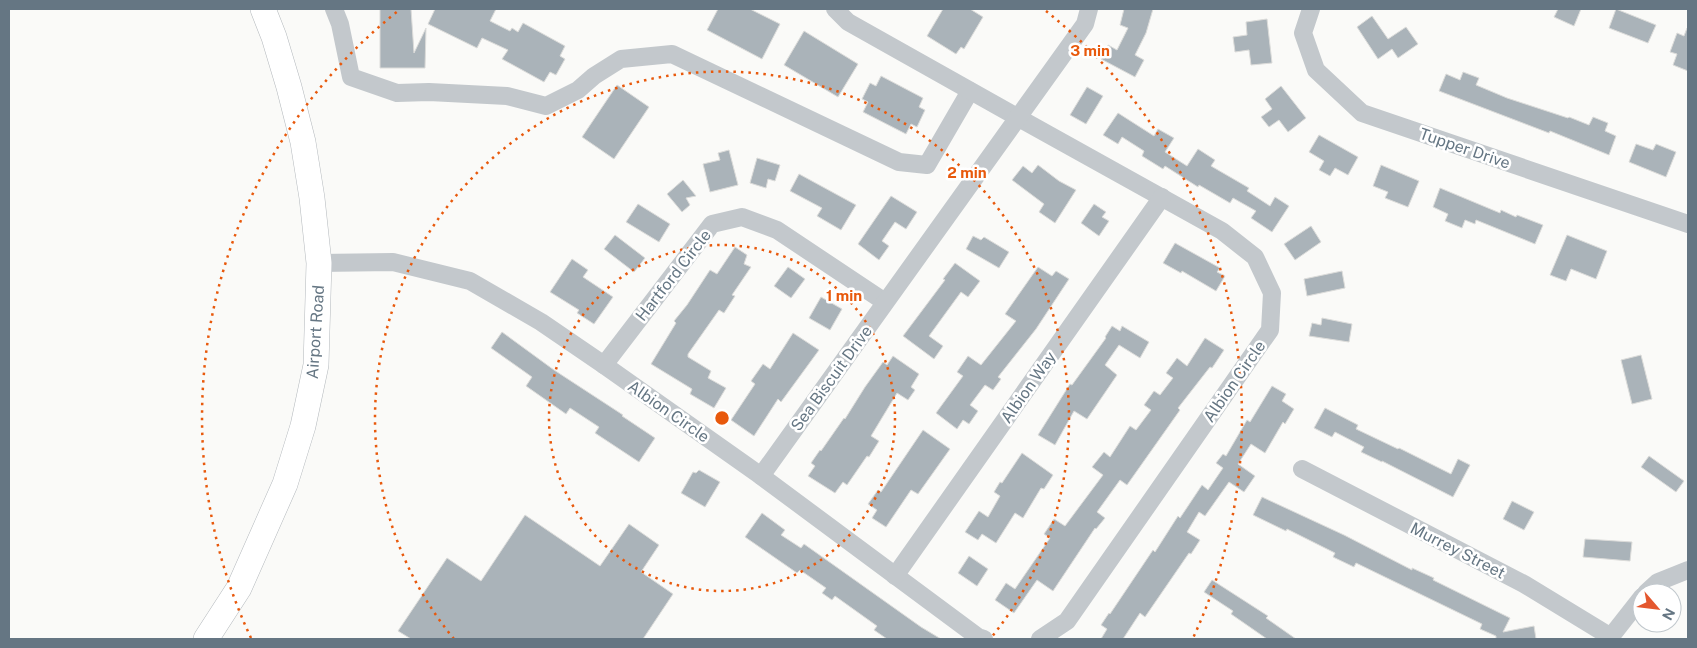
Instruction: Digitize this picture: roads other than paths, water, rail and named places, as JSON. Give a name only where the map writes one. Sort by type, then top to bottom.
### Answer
[{"type":"highway","name":"Airport Road","points":[[206,639],[239,588],[284,484],[300,434],[316,365],[320,263],[312,198],[303,142],[274,36],[263,9]]},
{"type":"street","points":[[334,9],[340,24],[351,77],[397,93],[429,92],[507,96],[546,106],[578,90],[594,76],[621,59],[672,54],[899,162],[927,165],[970,91]]},
{"type":"street","name":"Albion Circle","points":[[835,9],[848,22],[1222,231],[1255,257],[1272,293],[1270,330],[1067,621],[1040,639]]},
{"type":"street","name":"Sea Biscuit Drive","points":[[761,476],[1084,24],[1089,9]]},
{"type":"street","name":"Tupper Drive","points":[[1311,9],[1303,34],[1316,70],[1362,113],[1688,224]]},
{"type":"street","name":"Albion Way","points":[[895,576],[1162,197]]},
{"type":"street","name":"Hartford Circle","points":[[604,365],[712,224],[742,217],[777,230],[885,302]]},
{"type":"street","name":"Albion Circle","points":[[320,263],[393,262],[470,281],[541,322],[604,365],[761,476],[978,637],[984,639]]},
{"type":"street","name":"Murrey Street","points":[[1302,469],[1524,584],[1610,638]]},
{"type":"street","points":[[1657,583],[1688,570]]},
{"type":"street","points":[[1610,638],[1632,610]]}]
